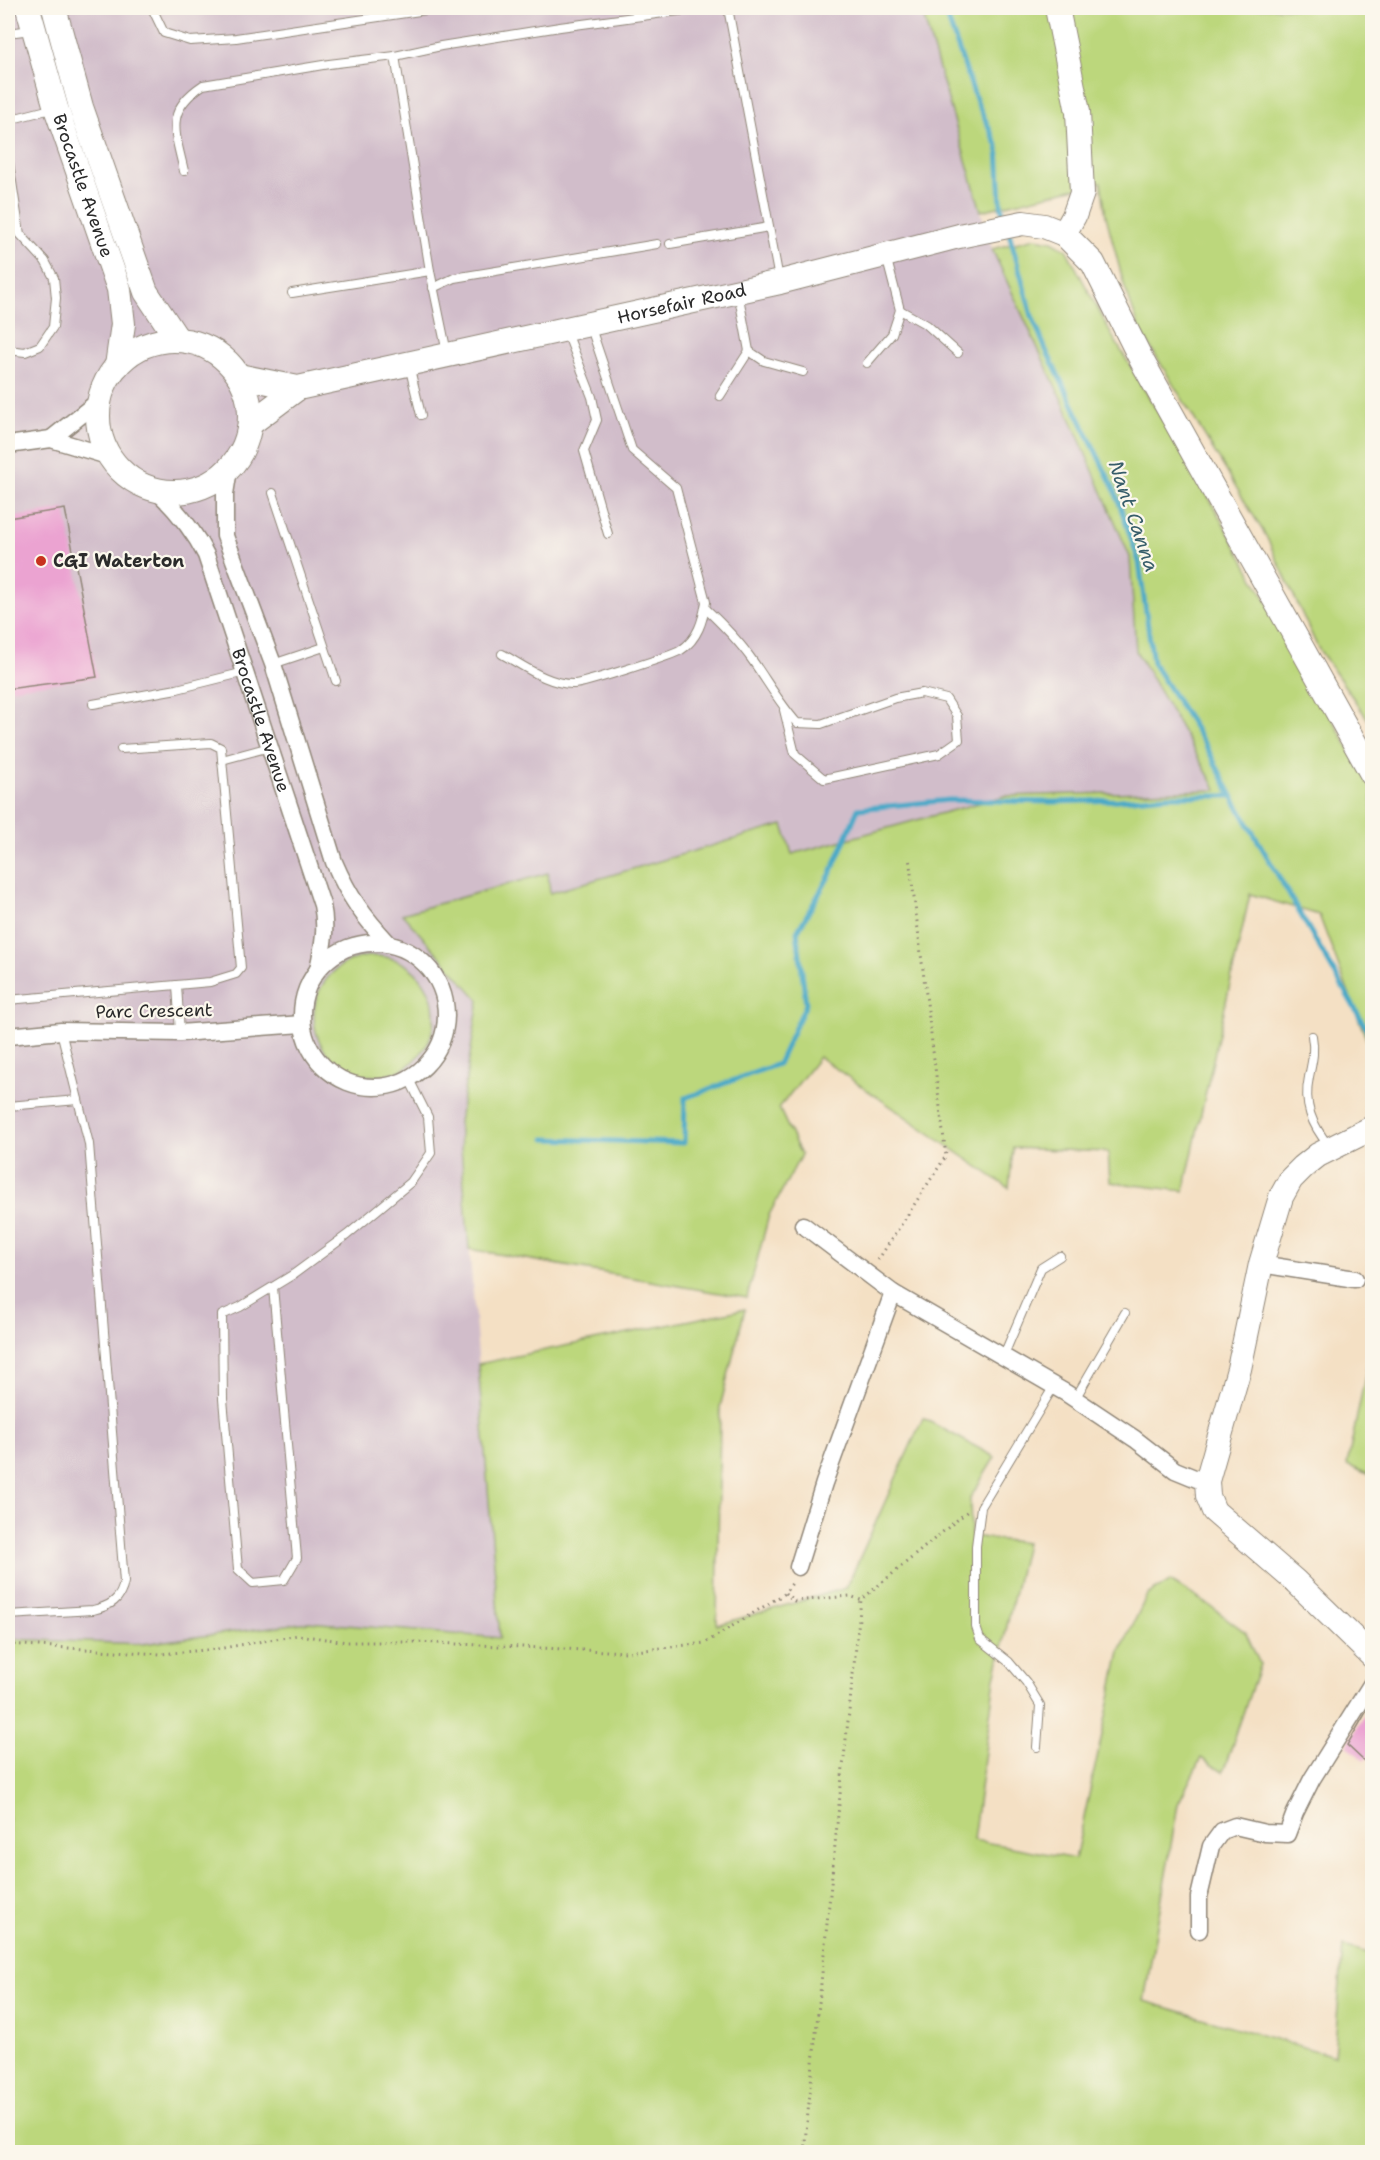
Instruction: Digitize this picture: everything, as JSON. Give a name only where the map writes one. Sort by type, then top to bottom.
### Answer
[{"type":"street","name":"Brocastle Avenue","points":[[54,8],[81,106],[143,282],[178,340]]},
{"type":"street","points":[[1057,8],[1078,112],[1083,193],[1064,234],[1093,263],[1142,361],[1372,774]]},
{"type":"street","name":"Brocastle Avenue","points":[[31,19],[56,108],[119,289],[123,324],[117,366]]},
{"type":"street","name":"Horsefair Road","points":[[239,376],[298,388],[738,292],[959,236],[1023,223],[1044,226],[1064,234]]},
{"type":"street","points":[[178,340],[196,343],[213,350],[228,361],[239,376],[249,399],[250,424],[243,448],[229,469],[213,482],[195,489],[175,492],[155,489],[123,472],[111,457],[102,439],[98,420],[100,400],[106,382],[117,366],[135,351],[156,342],[178,340]]},
{"type":"street","name":"Horsefair Road","points":[[250,424],[298,388]]},
{"type":"street","points":[[51,439],[100,400]]},
{"type":"street","points":[[8,446],[51,439],[111,457]]},
{"type":"street","name":"Brocastle Avenue","points":[[229,469],[225,494],[225,536],[273,663],[334,862],[359,911],[389,944]]},
{"type":"street","name":"Brocastle Avenue","points":[[155,489],[177,510],[196,534],[206,555],[322,905],[325,936],[318,969]]},
{"type":"street","points":[[369,943],[389,944],[407,950],[423,962],[436,977],[444,995],[447,1014],[444,1034],[437,1052],[425,1067],[409,1079],[390,1086],[370,1087],[350,1083],[332,1074],[318,1060],[307,1043],[302,1024],[302,1004],[308,985],[318,969],[333,955],[350,947],[369,943]]},
{"type":"street","name":"Parc Crescent","points":[[8,1036],[61,1031],[180,1033],[302,1024]]},
{"type":"street","points":[[1372,1128],[1331,1149],[1303,1167],[1291,1179],[1281,1197],[1261,1264],[1239,1369],[1207,1481],[1208,1496],[1214,1511],[1295,1581],[1372,1656]]},
{"type":"street","points":[[803,1225],[893,1293],[1075,1398],[1175,1470],[1207,1481]]},
{"type":"street","points":[[1261,1264],[1355,1279]]},
{"type":"street","points":[[798,1567],[824,1483],[893,1293]]},
{"type":"street","points":[[1199,1930],[1198,1897],[1211,1846],[1222,1831],[1235,1826],[1265,1833],[1287,1834],[1312,1779],[1372,1683]]},
{"type":"lane","points":[[152,8],[164,33],[190,41],[236,38],[440,8]]},
{"type":"lane","points":[[184,171],[176,132],[176,118],[180,105],[188,95],[203,85],[329,64],[395,56],[451,44],[701,8]]},
{"type":"lane","points":[[728,8],[780,282]]},
{"type":"lane","points":[[8,33],[31,19]]},
{"type":"lane","points":[[395,56],[430,271],[447,356]]},
{"type":"lane","points":[[8,120],[56,108]]},
{"type":"lane","points":[[8,156],[20,234],[45,261],[54,278],[56,298],[53,327],[40,346],[25,352],[8,350]]},
{"type":"lane","points":[[670,244],[769,227]]},
{"type":"lane","points":[[434,288],[454,278],[657,244]]},
{"type":"lane","points":[[867,363],[892,334],[900,310],[886,255]]},
{"type":"lane","points":[[292,292],[430,271]]},
{"type":"lane","points":[[720,396],[749,351],[738,292]]},
{"type":"lane","points":[[900,310],[927,325],[958,353]]},
{"type":"lane","points":[[502,654],[551,680],[575,684],[681,651],[696,636],[703,620],[706,602],[676,488],[632,450],[590,325]]},
{"type":"lane","points":[[566,330],[592,397],[597,420],[584,451],[608,534]]},
{"type":"lane","points":[[749,351],[764,361],[803,372]]},
{"type":"lane","points":[[409,364],[422,415]]},
{"type":"lane","points":[[273,493],[336,681]]},
{"type":"lane","points":[[705,608],[749,655],[784,710],[797,723],[821,724],[895,698],[922,693],[946,699],[957,716],[959,740],[939,754],[824,779],[795,754],[784,710]]},
{"type":"lane","points":[[273,663],[324,647]]},
{"type":"lane","points":[[93,704],[177,689],[245,672]]},
{"type":"lane","points":[[8,1000],[210,982],[236,974],[241,968],[221,748],[211,743],[121,749]]},
{"type":"lane","points":[[222,760],[270,747]]},
{"type":"lane","points":[[177,985],[180,1033]]},
{"type":"lane","points":[[8,1615],[93,1610],[105,1607],[122,1593],[124,1582],[89,1144],[61,1031]]},
{"type":"lane","points":[[1312,1036],[1314,1055],[1308,1083],[1309,1110],[1316,1130],[1331,1149]]},
{"type":"lane","points":[[273,1287],[297,1558],[284,1580],[253,1583],[238,1569],[223,1399],[222,1315],[240,1307],[294,1274],[411,1182],[430,1153],[428,1117],[409,1079]]},
{"type":"lane","points":[[8,1106],[78,1100]]},
{"type":"lane","points":[[1003,1357],[1041,1268],[1060,1256]]},
{"type":"lane","points":[[1075,1398],[1125,1313]]},
{"type":"lane","points":[[1037,1747],[1040,1705],[1026,1682],[1009,1662],[980,1639],[976,1627],[976,1546],[981,1507],[1054,1386]]},
{"type":"path","points":[[868,1274],[946,1156],[909,857]]},
{"type":"path","points":[[804,2152],[861,1600],[971,1508],[981,1507]]},
{"type":"path","points":[[8,1644],[160,1654],[217,1649],[298,1635],[347,1642],[415,1642],[627,1652],[705,1642],[785,1593],[794,1581],[798,1567]]},
{"type":"path","points":[[785,1593],[794,1601],[850,1596],[861,1600]]},
{"type":"shaded area","points":[[8,8],[921,8],[992,249],[1072,422],[1130,557],[1136,651],[1218,791],[1005,796],[792,855],[783,826],[550,893],[548,874],[403,914],[479,1000],[459,1122],[501,1638],[309,1622],[143,1644],[8,1639]]},
{"type":"green space","points":[[921,8],[1372,8],[1372,725],[1318,648],[1266,536],[1140,330],[1124,285],[1106,216],[1101,182],[981,211]]},
{"type":"green space","points":[[1035,238],[1052,241],[1066,249],[1111,334],[1199,480],[1372,790],[1372,1054],[1319,915],[1250,894],[1184,1191],[1110,1182],[1108,1152],[1013,1148],[1009,1188],[819,1057],[779,1108],[801,1155],[769,1215],[747,1298],[469,1249],[459,1122],[479,1000],[402,914],[548,873],[550,893],[783,825],[792,854],[1005,796],[1217,790],[1136,651],[1130,557],[1072,422],[992,249]]},
{"type":"green space","points":[[374,956],[397,961],[416,974],[429,993],[434,1016],[429,1039],[416,1058],[397,1071],[374,1076],[351,1071],[332,1058],[319,1039],[314,1016],[319,993],[332,974],[351,961]]},
{"type":"green space","points":[[745,1309],[720,1407],[717,1625],[846,1588],[923,1418],[995,1457],[970,1498],[971,1536],[1026,1543],[995,1678],[973,1840],[1075,1859],[1120,1652],[1147,1595],[1170,1581],[1209,1605],[1245,1632],[1260,1664],[1223,1772],[1201,1758],[1178,1804],[1144,2001],[1334,2056],[1343,1946],[1372,1954],[1372,2152],[8,2152],[8,1639],[143,1644],[309,1622],[500,1638],[478,1364]]},
{"type":"green space","points":[[1372,1343],[1372,1476],[1347,1465]]},
{"type":"building","name":"CGI Waterton","points":[[65,509],[97,677],[8,689],[8,518]]},
{"type":"building","points":[[1372,1702],[1372,1753],[1364,1761],[1347,1745]]},
{"type":"waterway","name":"Nant Canna","points":[[944,8],[977,102],[998,147],[1001,204],[1005,221]]},
{"type":"waterway","name":"Nant Canna","points":[[1009,233],[1032,316],[1046,350],[1115,491],[1139,562],[1153,663],[1206,746],[1232,796],[1372,1038]]},
{"type":"waterway","points":[[545,1139],[684,1143],[685,1098],[778,1064],[806,1004],[797,932],[831,873],[858,809],[949,800],[1053,802],[1169,796],[1232,796]]},
{"type":"place","name":"CGI Waterton","points":[[41,561]]}]
